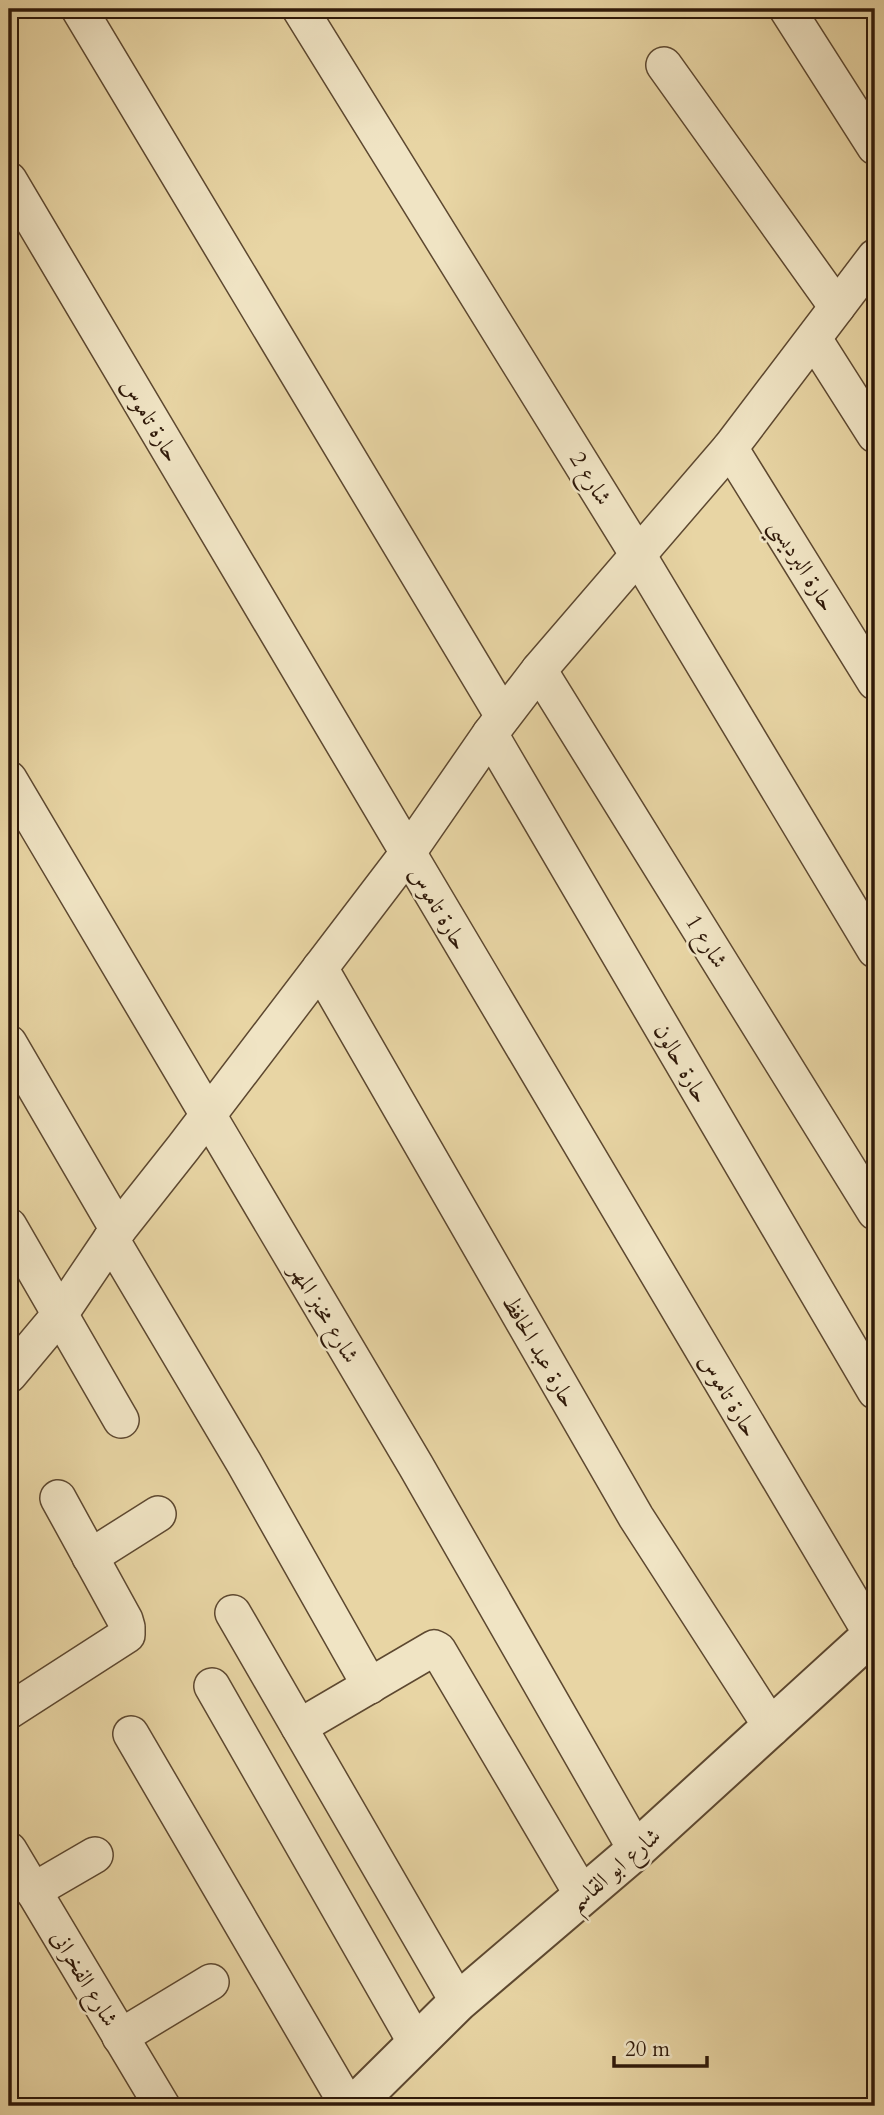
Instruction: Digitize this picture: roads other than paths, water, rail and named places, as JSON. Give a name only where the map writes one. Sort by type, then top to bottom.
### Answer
[{"type":"street","name":"حارة حالون","points":[[79,9],[496,725],[875,1391]]},
{"type":"street","name":"شارع 2","points":[[300,9],[638,555],[875,950]]},
{"type":"street","points":[[787,9],[875,147]]},
{"type":"street","points":[[664,65],[837,307]]},
{"type":"street","name":"حارة تاموس","points":[[9,180],[407,854],[874,1633]]},
{"type":"street","points":[[9,1375],[61,1313],[115,1235],[407,854],[496,725],[539,670],[730,448],[875,257]]},
{"type":"street","points":[[814,339],[875,435]]},
{"type":"street","name":"حارة البرديسي","points":[[730,448],[875,682]]},
{"type":"street","name":"شارع 1","points":[[539,670],[875,1212]]},
{"type":"street","name":"شارع مخبز المهر","points":[[9,779],[409,1455],[636,1850]]},
{"type":"street","name":"حارة عبد الحافظ","points":[[320,968],[636,1517],[772,1728]]},
{"type":"street","points":[[9,1043],[370,1686]]},
{"type":"street","points":[[9,1226],[121,1420]]},
{"type":"street","points":[[9,1711],[127,1635],[125,1620],[58,1498]]},
{"type":"street","points":[[90,1556],[158,1514]]},
{"type":"street","points":[[233,1612],[458,2002]]},
{"type":"street","name":"شارع ابو القاسم","points":[[350,2106],[458,2002],[636,1850],[874,1633]]},
{"type":"street","points":[[299,1727],[434,1648],[438,1650],[583,1896]]},
{"type":"street","points":[[212,1686],[415,2043]]},
{"type":"street","points":[[131,1734],[350,2106]]},
{"type":"street","name":"شارع الفخرانى","points":[[9,1850],[162,2106]]},
{"type":"street","points":[[33,1891],[95,1855]]},
{"type":"street","points":[[120,2036],[211,1982]]}]
